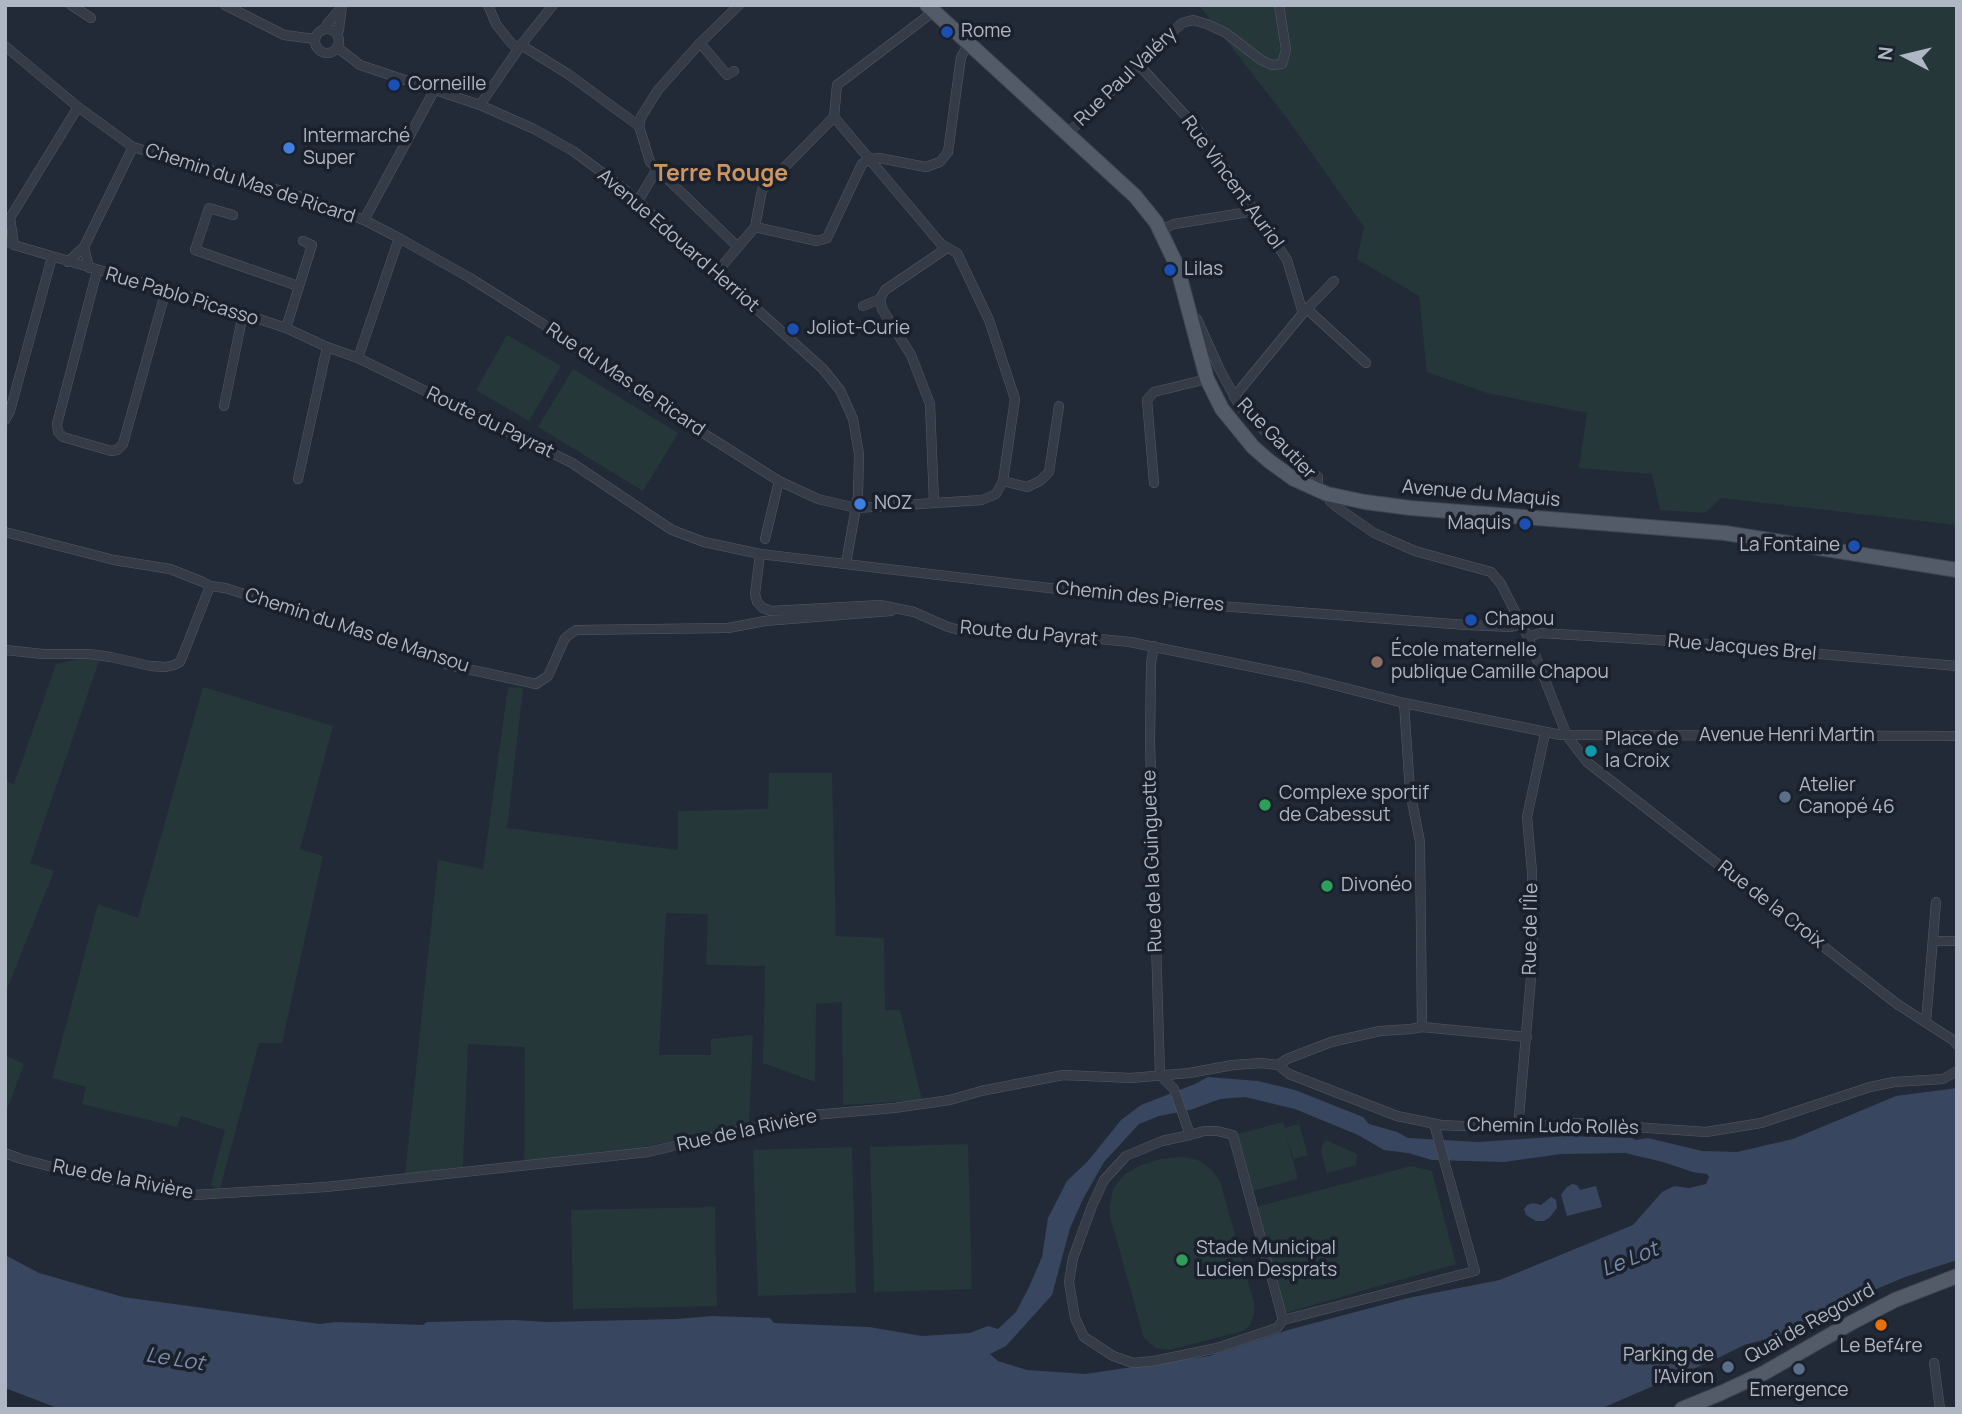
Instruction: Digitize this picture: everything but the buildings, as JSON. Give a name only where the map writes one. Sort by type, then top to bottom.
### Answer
[{"type":"main road","name":"Avenue du Maquis","points":[[930,6],[968,45],[1135,196],[1161,230],[1177,266],[1207,379],[1223,409],[1253,447],[1294,479],[1323,492],[1365,502],[1725,533],[1957,570]]},
{"type":"main road","name":"Quai de Regourd","points":[[1682,1409],[1764,1373],[1883,1306],[1957,1276]]},
{"type":"street","points":[[71,5],[91,18]]},
{"type":"street","points":[[225,5],[284,35],[315,39]]},
{"type":"street","points":[[488,5],[496,24],[511,43],[568,74],[639,126]]},
{"type":"street","points":[[480,104],[553,5]]},
{"type":"street","points":[[738,247],[650,162],[639,126],[641,117],[658,90],[739,5]]},
{"type":"street","name":"Rue Paul Valéry","points":[[1066,135],[1182,23],[1193,20],[1207,24],[1226,33],[1261,60],[1272,65],[1282,64],[1286,50],[1279,5]]},
{"type":"street","points":[[716,273],[755,227],[762,190],[834,117],[836,85],[929,15],[930,6]]},
{"type":"street","points":[[326,29],[341,7]]},
{"type":"street","points":[[337,33],[326,29],[317,34],[316,46],[329,53],[337,47],[341,7]]},
{"type":"street","points":[[700,43],[727,75],[734,71]]},
{"type":"street","points":[[755,227],[817,242],[827,238],[862,164],[879,158],[926,167],[940,162],[948,152],[961,57],[968,45]]},
{"type":"street","name":"Chemin du Mas de Ricard","points":[[5,46],[78,107],[133,147],[302,197],[363,220],[399,238]]},
{"type":"street","name":"Avenue Edouard Herriot","points":[[337,47],[360,65],[480,104],[573,151],[638,201],[823,369],[840,390],[853,419],[859,454],[856,508],[846,563]]},
{"type":"street","name":"Rue Vincent Auriol","points":[[1139,65],[1196,127],[1255,211],[1287,260],[1305,311]]},
{"type":"street","points":[[363,220],[435,89]]},
{"type":"street","points":[[10,243],[8,219],[78,107]]},
{"type":"street","points":[[834,117],[941,244],[957,253],[989,320],[1015,399],[1003,481],[1027,487],[1040,481],[1049,472],[1059,406]]},
{"type":"street","points":[[68,262],[84,247],[133,147]]},
{"type":"street","points":[[638,201],[657,169]]},
{"type":"street","points":[[233,215],[209,208],[195,250],[298,286]]},
{"type":"street","points":[[1161,230],[1174,224],[1255,211]]},
{"type":"street","points":[[358,358],[399,238]]},
{"type":"street","name":"Rue du Mas de Ricard","points":[[399,238],[532,317],[646,397],[779,481],[818,499],[856,508],[982,500],[996,494],[1003,481]]},
{"type":"street","points":[[286,328],[312,245],[303,241]]},
{"type":"street","name":"Rue Pablo Picasso","points":[[10,243],[286,328],[358,358]]},
{"type":"street","points":[[84,247],[93,269],[57,424],[58,432],[63,437],[111,451],[117,450],[123,444],[166,290]]},
{"type":"street","points":[[863,306],[880,299],[885,290],[947,248]]},
{"type":"street","points":[[5,420],[10,411],[52,257]]},
{"type":"street","points":[[1234,397],[1305,311],[1334,281]]},
{"type":"street","points":[[880,299],[882,309],[911,355],[930,404],[934,503]]},
{"type":"street","points":[[1305,311],[1366,363]]},
{"type":"street","points":[[224,406],[243,314]]},
{"type":"street","name":"Rue Gautier","points":[[1191,321],[1197,319],[1240,407],[1318,477],[1323,492],[1338,508],[1374,533],[1415,551],[1491,572],[1501,584],[1528,636],[1567,736]]},
{"type":"street","points":[[298,480],[327,347]]},
{"type":"street","name":"Route du Payrat","points":[[358,358],[572,463],[672,530],[759,559],[755,594],[757,602],[771,611],[880,606],[914,612],[964,631],[1060,635],[1154,646],[1544,732]]},
{"type":"street","points":[[1154,483],[1147,400],[1154,392],[1207,379]]},
{"type":"street","points":[[765,539],[779,481]]},
{"type":"street","name":"Chemin du Mas de Mansou","points":[[5,532],[114,561],[170,569],[210,586],[225,588],[326,619],[449,665],[536,684],[548,676],[565,638],[576,630],[728,628],[765,621],[895,609]]},
{"type":"street","name":"Chemin des Pierres","points":[[759,559],[846,563],[1168,602],[1466,625],[1511,627],[1521,624]]},
{"type":"street","points":[[5,650],[43,654],[89,654],[150,666],[174,665],[180,662],[210,586]]},
{"type":"street","name":"Rue Jacques Brel","points":[[1528,636],[1540,634],[1672,641],[1957,666]]},
{"type":"street","name":"Rue de la Guinguette","points":[[1154,646],[1151,663],[1150,742],[1160,1075]]},
{"type":"street","points":[[1405,703],[1410,791],[1420,842],[1422,1027]]},
{"type":"street","points":[[1544,732],[1567,736]]},
{"type":"street","name":"Rue de l'Île","points":[[1518,1128],[1533,954],[1532,872],[1527,817],[1544,732]]},
{"type":"street","name":"Avenue Henri Martin","points":[[1567,736],[1957,736]]},
{"type":"street","name":"Rue de la Croix","points":[[1567,736],[1587,762],[1897,1004],[1957,1045]]},
{"type":"street","points":[[1926,1022],[1936,902]]},
{"type":"street","points":[[1933,941],[1957,941]]},
{"type":"street","name":"Rue de la Rivière","points":[[5,1153],[72,1172],[194,1195],[326,1187],[648,1152],[802,1116],[950,1100],[1062,1075],[1131,1078],[1189,1073],[1233,1065],[1278,1065],[1331,1042],[1380,1031],[1422,1027],[1527,1037]]},
{"type":"street","name":"Chemin Ludo Rollès","points":[[1278,1065],[1289,1073],[1397,1116],[1436,1128],[1518,1128],[1576,1123],[1706,1132],[1761,1123],[1870,1087],[1894,1082],[1943,1079],[1957,1071]]},
{"type":"street","points":[[1160,1075],[1174,1089],[1190,1135]]},
{"type":"street","points":[[1283,1320],[1233,1135],[1217,1130],[1204,1131],[1162,1141],[1126,1156],[1104,1180],[1073,1258],[1069,1282],[1073,1306],[1084,1337],[1113,1356],[1133,1363],[1154,1361],[1217,1348],[1277,1328],[1283,1320],[1475,1271],[1436,1128]]},
{"type":"street","points":[[1934,1363],[1940,1409]]},
{"type":"street","points":[[1937,1380],[1948,1380]]},
{"type":"shaded area","points":[[1199,5],[1957,5],[1957,525],[1721,498],[1705,513],[1660,510],[1652,474],[1579,468],[1587,413],[1487,393],[1427,372],[1419,296],[1357,259],[1364,227],[1289,121]]},
{"type":"shaded area","points":[[507,335],[561,366],[529,421],[476,390]]},
{"type":"shaded area","points":[[573,369],[678,433],[643,491],[538,427]]},
{"type":"shaded area","points":[[84,658],[99,661],[30,863],[54,871],[5,994],[5,781],[14,784],[56,664]]},
{"type":"shaded area","points":[[203,687],[333,726],[300,849],[323,856],[282,1043],[259,1043],[220,1189],[211,1186],[225,1130],[181,1116],[177,1127],[82,1104],[86,1087],[52,1078],[98,904],[138,918]]},
{"type":"shaded area","points":[[508,687],[523,688],[507,828],[678,850],[678,811],[768,809],[769,773],[832,773],[836,936],[884,938],[885,1010],[900,1010],[922,1100],[843,1105],[842,1002],[816,1004],[815,1082],[763,1063],[765,966],[706,965],[708,914],[666,913],[659,1055],[711,1055],[711,1039],[753,1035],[749,1124],[640,1148],[524,1162],[525,1047],[468,1044],[463,1167],[405,1174],[438,860],[483,869]]},
{"type":"shaded area","points":[[5,1055],[24,1064],[5,1115]]},
{"type":"shaded area","points":[[1283,1122],[1285,1128],[1299,1124],[1308,1155],[1294,1159],[1286,1135],[1298,1179],[1253,1191],[1238,1134]]},
{"type":"shaded area","points":[[1326,1140],[1357,1154],[1356,1165],[1327,1173],[1321,1151]]},
{"type":"shaded area","points":[[968,1144],[972,1289],[874,1292],[870,1147]]},
{"type":"shaded area","points":[[852,1147],[856,1293],[758,1296],[753,1150]]},
{"type":"shaded area","name":"Stade Municipal Lucien Desprats","points":[[1183,1157],[1198,1160],[1211,1169],[1220,1181],[1254,1303],[1254,1313],[1250,1325],[1243,1331],[1169,1350],[1155,1348],[1144,1338],[1110,1216],[1110,1206],[1113,1189],[1124,1175],[1139,1166],[1160,1159]]},
{"type":"shaded area","points":[[1411,1166],[1432,1171],[1456,1264],[1285,1313],[1256,1207]]},
{"type":"shaded area","points":[[715,1207],[717,1306],[573,1309],[571,1210]]},
{"type":"water","name":"Le Lot","points":[[1208,1077],[1258,1081],[1295,1090],[1363,1117],[1369,1124],[1408,1138],[1478,1142],[1567,1136],[1636,1140],[1648,1138],[1702,1151],[1737,1152],[1793,1139],[1896,1096],[1957,1088],[1957,1260],[1905,1277],[1850,1300],[1796,1331],[1744,1345],[1600,1409],[60,1409],[5,1388],[5,1255],[39,1273],[123,1297],[320,1324],[336,1322],[423,1325],[427,1322],[547,1322],[712,1316],[770,1318],[774,1323],[869,1327],[922,1336],[970,1333],[988,1326],[998,1329],[1016,1312],[1029,1287],[1042,1257],[1048,1218],[1067,1181],[1088,1161],[1121,1120],[1141,1105]],"holes":[[[1245,1097],[1295,1109],[1358,1135],[1384,1150],[1432,1160],[1504,1162],[1561,1154],[1625,1153],[1707,1174],[1709,1177],[1706,1184],[1689,1188],[1674,1186],[1662,1192],[1633,1225],[1500,1280],[1408,1298],[1288,1330],[1209,1356],[1085,1374],[1027,1370],[998,1361],[990,1354],[1006,1346],[1052,1295],[1070,1228],[1083,1199],[1104,1162],[1139,1124],[1220,1099]]]},
{"type":"water","points":[[1572,1184],[1577,1185],[1580,1190],[1596,1186],[1602,1207],[1567,1216],[1561,1195]]},
{"type":"water","points":[[1551,1197],[1556,1200],[1557,1208],[1549,1218],[1536,1221],[1526,1215],[1524,1209],[1527,1205],[1541,1205]]},
{"type":"place","name":"Rome","points":[[947,32]]},
{"type":"place","name":"Corneille","points":[[394,85]]},
{"type":"place","name":"Intermarché Super","points":[[289,148]]},
{"type":"place","name":"Lilas","points":[[1170,270]]},
{"type":"place","name":"Joliot-Curie","points":[[793,329]]},
{"type":"place","name":"NOZ","points":[[860,504]]},
{"type":"place","name":"Maquis","points":[[1525,524]]},
{"type":"place","name":"La Fontaine","points":[[1854,546]]},
{"type":"place","name":"Chapou","points":[[1471,620]]},
{"type":"place","name":"École maternelle publique Camille Chapou","points":[[1377,662]]},
{"type":"place","name":"Place de la Croix","points":[[1591,751]]},
{"type":"place","name":"Atelier Canopé 46","points":[[1785,797]]},
{"type":"place","name":"Complexe sportif de Cabessut","points":[[1265,805]]},
{"type":"place","name":"Divonéo","points":[[1327,886]]},
{"type":"place","name":"Stade Municipal Lucien Desprats","points":[[1182,1260]]},
{"type":"place","name":"Le Bef4re","points":[[1881,1325]]},
{"type":"place","name":"Parking de l'Aviron","points":[[1728,1367]]},
{"type":"place","name":"Emergence","points":[[1799,1369]]},
{"type":"district","name":"Terre Rouge","points":[[721,175]]}]
